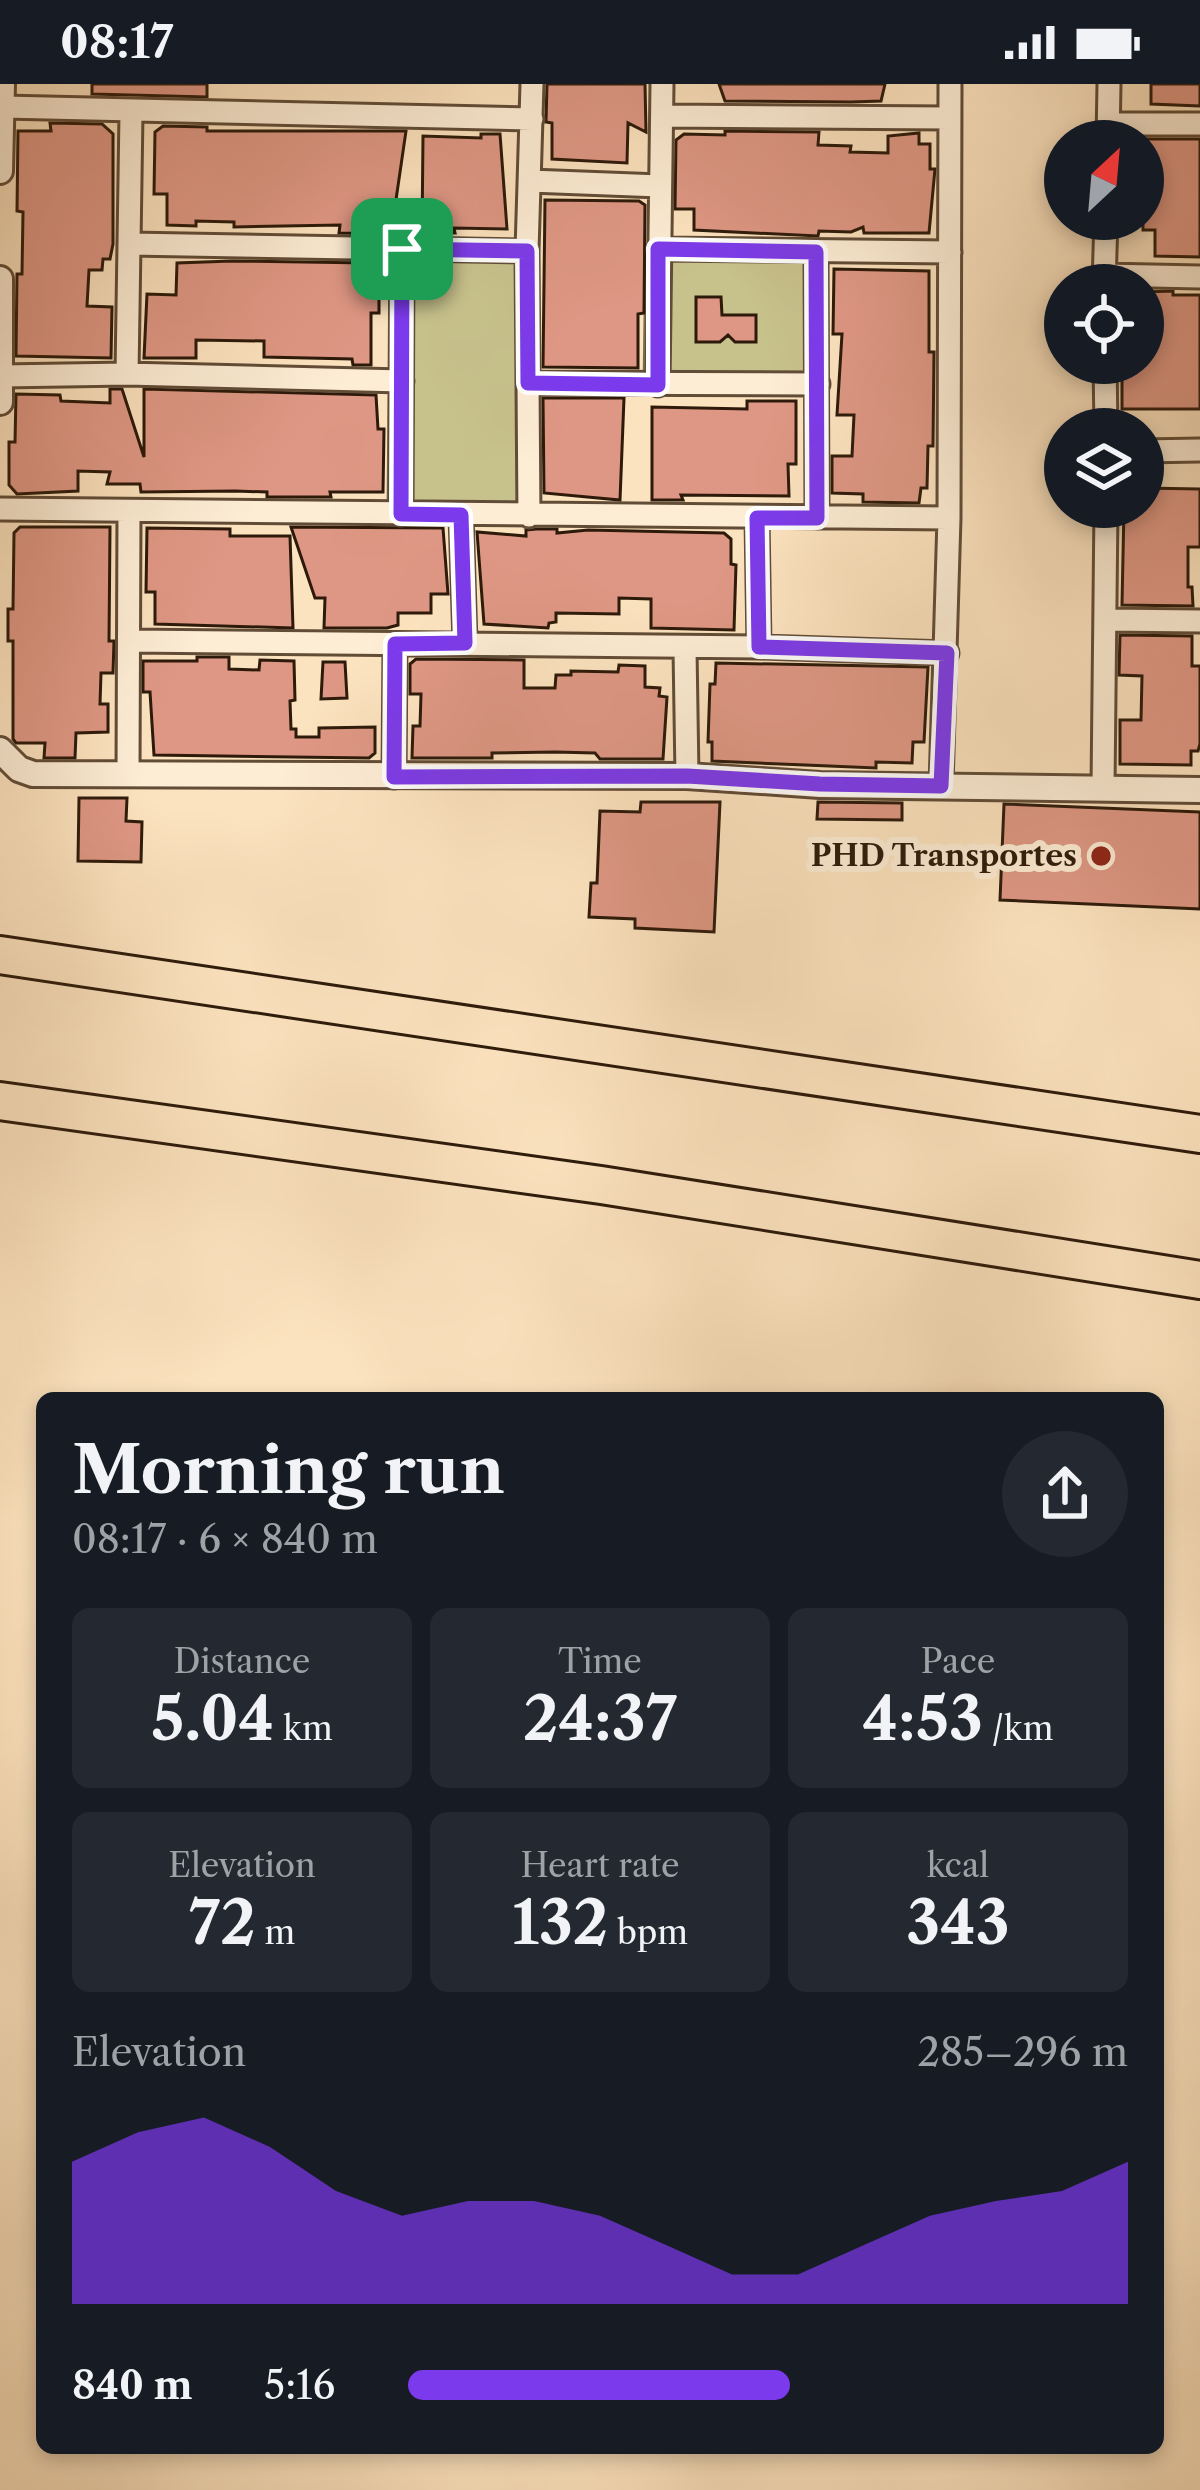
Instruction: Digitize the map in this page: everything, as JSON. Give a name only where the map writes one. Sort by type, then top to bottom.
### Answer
[{"type":"highway","points":[[0,956],[1200,1135]]},
{"type":"highway","points":[[0,1101],[601,1184],[1200,1280]]},
{"type":"street","points":[[529,516],[527,251],[532,84]]},
{"type":"street","points":[[658,385],[662,84]]},
{"type":"street","points":[[941,786],[949,518],[950,84]]},
{"type":"street","points":[[1109,84],[1109,120]]},
{"type":"street","points":[[0,171],[3,96],[131,113],[532,119]]},
{"type":"street","points":[[128,374],[131,113]]},
{"type":"street","points":[[663,116],[949,118]]},
{"type":"street","points":[[1164,127],[1200,124]]},
{"type":"street","points":[[530,181],[660,186]]},
{"type":"street","points":[[130,244],[527,251]]},
{"type":"street","points":[[401,514],[402,249]]},
{"type":"street","points":[[658,249],[950,252]]},
{"type":"street","points":[[816,252],[817,518]]},
{"type":"street","points":[[1164,278],[1200,277]]},
{"type":"street","points":[[0,279],[0,402]]},
{"type":"street","points":[[1,376],[402,381]]},
{"type":"street","points":[[528,383],[818,384]]},
{"type":"street","points":[[1164,451],[1200,450]]},
{"type":"street","points":[[0,509],[949,518]]},
{"type":"street","points":[[128,775],[129,511]]},
{"type":"street","points":[[461,515],[465,643]]},
{"type":"street","points":[[757,518],[759,647]]},
{"type":"street","points":[[1103,787],[1106,528]]},
{"type":"street","points":[[1106,620],[1200,621]]},
{"type":"street","points":[[130,641],[947,653]]},
{"type":"street","points":[[394,777],[395,644]]},
{"type":"street","points":[[685,649],[687,776]]},
{"type":"street","points":[[0,750],[19,770],[33,774],[687,776],[820,784],[1200,790]]},
{"type":"shaded area","points":[[390,241],[534,243],[535,525],[388,521]]},
{"type":"shaded area","points":[[646,245],[825,252],[822,394],[644,389]]},
{"type":"building","points":[[92,84],[207,84],[207,97],[92,94]]},
{"type":"building","points":[[547,84],[645,84],[646,132],[628,123],[627,163],[552,159]]},
{"type":"building","points":[[719,84],[885,84],[881,101],[851,102],[725,101]]},
{"type":"building","points":[[1151,84],[1200,84],[1200,106],[1151,104]]},
{"type":"building","points":[[50,123],[102,124],[113,134],[113,244],[102,270],[89,270],[87,306],[112,307],[111,358],[16,356],[23,212],[17,211],[18,131],[51,131]]},
{"type":"building","points":[[163,126],[207,127],[207,131],[406,131],[391,234],[339,233],[340,225],[234,227],[234,222],[196,221],[196,226],[167,225],[167,194],[154,194],[155,132]]},
{"type":"building","points":[[725,131],[819,132],[818,145],[888,153],[888,136],[919,133],[919,144],[930,144],[930,169],[935,169],[929,233],[864,233],[863,227],[851,232],[819,231],[818,236],[694,230],[694,209],[675,209],[676,140],[684,134],[725,135]]},
{"type":"building","points":[[481,134],[500,134],[507,229],[422,233],[423,136],[481,138]]},
{"type":"building","points":[[1164,139],[1200,139],[1200,257],[1155,256],[1155,240],[1164,240]]},
{"type":"building","points":[[545,200],[639,201],[645,205],[644,313],[638,314],[638,368],[543,367]]},
{"type":"building","points":[[177,263],[369,263],[369,297],[379,297],[379,313],[371,313],[371,365],[353,365],[352,359],[264,357],[264,341],[196,340],[196,358],[144,358],[147,294],[176,295]]},
{"type":"building","points":[[834,269],[929,271],[933,446],[928,446],[927,488],[921,488],[919,503],[863,502],[863,494],[832,493],[832,456],[852,456],[854,415],[837,415],[842,334],[833,334]]},
{"type":"building","points":[[1164,291],[1200,295],[1200,409],[1122,408],[1122,384],[1164,384]]},
{"type":"building","points":[[696,297],[721,297],[722,315],[756,315],[756,342],[735,342],[728,335],[720,342],[696,342]]},
{"type":"building","points":[[110,389],[122,389],[144,457],[144,389],[376,395],[378,429],[384,429],[383,492],[267,497],[267,492],[141,492],[140,484],[107,484],[110,472],[78,471],[78,491],[17,494],[9,485],[16,394],[110,403]]},
{"type":"building","points":[[543,398],[624,398],[620,500],[544,493]]},
{"type":"building","points":[[747,401],[796,401],[796,464],[788,464],[789,496],[681,495],[683,500],[652,500],[652,407],[747,409]]},
{"type":"building","points":[[1164,488],[1200,489],[1200,547],[1188,547],[1193,606],[1122,605],[1124,528],[1164,528]]},
{"type":"building","points":[[20,527],[110,527],[113,673],[101,673],[100,704],[108,704],[108,732],[76,733],[75,758],[44,758],[45,743],[13,739],[13,641],[8,641],[8,609],[13,609],[14,533]]},
{"type":"building","points":[[291,527],[443,528],[448,594],[431,594],[431,613],[398,613],[398,625],[324,628],[325,598],[315,598]]},
{"type":"building","points":[[147,528],[230,529],[230,536],[290,536],[293,628],[155,624],[155,592],[146,592]]},
{"type":"building","points":[[557,529],[557,533],[724,533],[731,539],[731,564],[736,565],[734,630],[651,628],[651,599],[619,598],[619,614],[556,613],[556,622],[548,628],[484,624],[477,532],[526,536],[526,530]]},
{"type":"building","points":[[1120,635],[1192,636],[1192,666],[1200,666],[1200,744],[1198,751],[1191,751],[1191,765],[1120,764],[1120,720],[1141,720],[1142,676],[1119,675]]},
{"type":"building","points":[[197,657],[229,657],[229,669],[259,670],[260,660],[294,661],[295,700],[290,701],[291,729],[296,729],[296,737],[319,737],[319,728],[375,727],[375,753],[369,758],[154,755],[150,692],[143,692],[143,661],[197,661]]},
{"type":"building","points":[[416,659],[524,660],[524,688],[555,688],[556,675],[571,675],[571,671],[618,672],[619,665],[645,666],[645,687],[660,688],[659,696],[667,697],[663,759],[600,759],[595,753],[555,752],[412,758],[413,726],[420,726],[421,694],[410,694],[410,664]]},
{"type":"building","points":[[323,662],[345,662],[347,698],[321,699]]},
{"type":"building","points":[[716,663],[928,667],[924,742],[913,742],[912,763],[876,762],[876,768],[712,761],[710,684],[715,684]]},
{"type":"building","points":[[79,798],[127,798],[126,821],[142,822],[141,862],[78,861]]},
{"type":"building","points":[[641,802],[720,802],[714,932],[635,928],[635,919],[589,917],[591,883],[597,883],[600,811],[640,812]]},
{"type":"building","points":[[818,802],[902,803],[902,820],[817,819]]},
{"type":"building","name":"PHD Transportes","points":[[1004,804],[1200,812],[1200,909],[1000,900]]},
{"type":"place","name":"PHD Transportes","points":[[1101,856]]},
{"type":"route","points":[[402,249],[527,251],[528,383],[658,385],[658,249],[816,252],[817,518],[757,518],[759,647],[947,653],[941,786],[687,776],[394,777],[395,644],[465,643],[461,515],[401,514],[402,249]]}]
